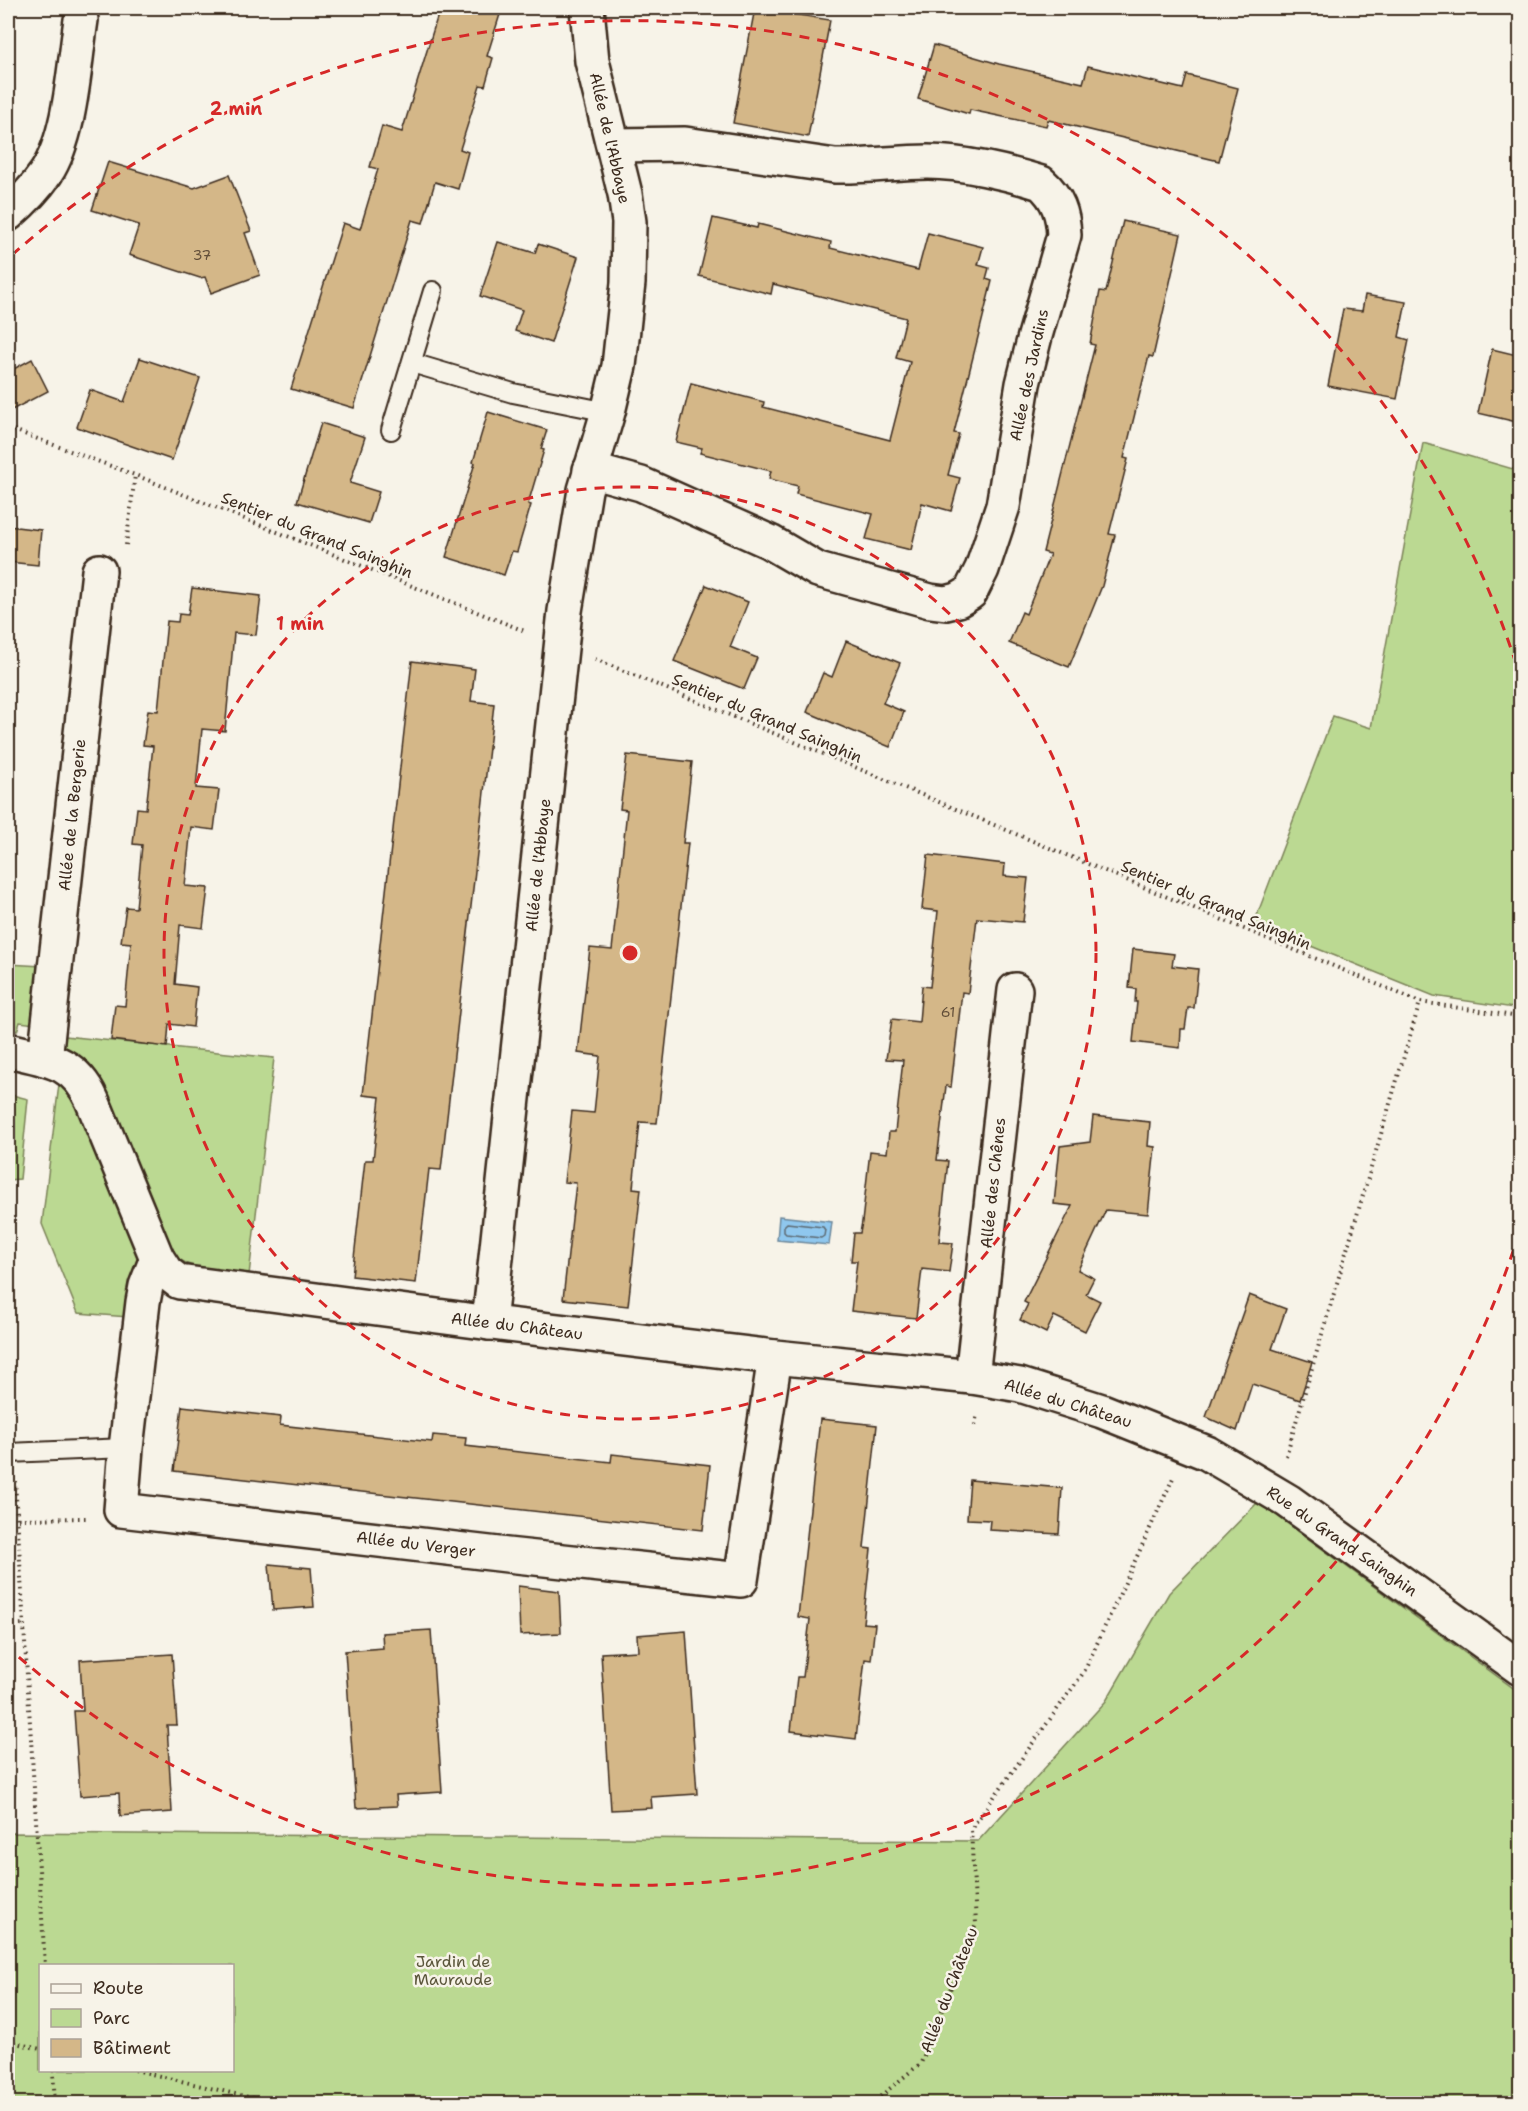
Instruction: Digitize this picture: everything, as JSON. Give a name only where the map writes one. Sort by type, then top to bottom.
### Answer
[{"type":"street","name":"Allée de l'Abbaye","points":[[489,1323],[561,645],[585,490],[608,412],[621,348],[630,251],[625,194],[592,60],[587,8]]},
{"type":"street","points":[[9,210],[32,191],[46,173],[55,156],[66,115],[81,20]]},
{"type":"street","name":"Allée des Jardins","points":[[590,470],[640,484],[770,542],[818,570],[930,601],[946,603],[958,600],[969,593],[977,581],[1004,506],[1026,373],[1064,235],[1064,219],[1059,204],[1052,192],[1041,183],[958,164],[926,162],[856,167],[835,166],[685,144],[614,145]]},
{"type":"street","name":"Allée de la Bergerie","points":[[45,1059],[99,571]]},
{"type":"street","name":"Allée des Chênes","points":[[972,1377],[1015,990]]},
{"type":"street","name":"Allée du Château","points":[[8,1050],[45,1059],[68,1068],[82,1082],[157,1258],[166,1272],[179,1282],[489,1323],[775,1357],[972,1377],[1020,1385],[1155,1431]]},
{"type":"street","points":[[121,1510],[143,1302],[146,1286],[157,1258]]},
{"type":"street","name":"Allée du Verger","points":[[121,1510],[741,1580],[775,1357]]},
{"type":"street","name":"Rue du Grand Sainghin","points":[[1155,1431],[1207,1453],[1275,1493],[1521,1668]]},
{"type":"lane","points":[[391,430],[433,291]]},
{"type":"lane","points":[[412,363],[504,391],[608,412]]},
{"type":"lane","points":[[10,1453],[126,1448]]},
{"type":"path","name":"Sentier du Grand Sainghin","points":[[8,428],[135,475],[561,645],[1420,1002],[1521,1017]]},
{"type":"path","points":[[99,571],[124,555],[135,475]]},
{"type":"path","points":[[1275,1493],[1420,1002]]},
{"type":"path","name":"Allée du Château","points":[[871,2103],[921,2063],[976,1924],[971,1829],[1084,1672],[1170,1486],[1186,1443]]},
{"type":"path","points":[[10,1453],[18,1519],[45,1964]]},
{"type":"path","points":[[18,1519],[101,1518],[121,1510]]},
{"type":"path","points":[[8,1625],[25,1624]]},
{"type":"path","points":[[8,2041],[39,2049]]},
{"type":"path","points":[[53,2072],[55,2103]]},
{"type":"path","points":[[144,2072],[277,2103]]},
{"type":"green space","points":[[1423,443],[1520,471],[1520,1009],[1434,996],[1254,923],[1333,716],[1371,728]]},
{"type":"green space","points":[[8,964],[42,966],[35,1024],[20,1022],[17,1031],[8,1029]]},
{"type":"green space","points":[[65,1036],[274,1058],[249,1275],[200,1268],[174,1255],[104,1085],[86,1064],[64,1050]]},
{"type":"green space","points":[[59,1084],[72,1096],[138,1254],[128,1317],[78,1313],[42,1224]]},
{"type":"green space","points":[[8,1094],[28,1099],[20,1179],[8,1180]]},
{"type":"green space","name":"Jardin de Mauraude","points":[[1258,1502],[1520,1693],[1520,2103],[8,2104],[8,1833],[978,1841],[1106,1701],[1169,1593]]},
{"type":"water","points":[[779,1216],[832,1222],[829,1245],[777,1240]]},
{"type":"building","points":[[440,8],[502,8],[487,56],[493,58],[485,86],[480,85],[460,149],[468,152],[458,189],[435,182],[423,223],[412,220],[354,408],[291,389],[343,223],[360,229],[378,169],[370,167],[382,126],[402,132]]},
{"type":"building","points":[[755,8],[830,20],[808,137],[733,123]]},
{"type":"building","points":[[934,45],[999,64],[1083,83],[1088,66],[1183,89],[1187,75],[1238,88],[1219,161],[1048,120],[1046,126],[970,110],[969,114],[918,99]]},
{"type":"building","points":[[108,162],[194,188],[229,175],[251,231],[245,233],[260,275],[211,293],[205,277],[200,278],[129,255],[139,225],[92,210]]},
{"type":"building","points":[[713,218],[757,228],[758,224],[831,242],[830,248],[918,270],[928,233],[983,247],[978,265],[989,268],[986,279],[992,281],[954,433],[959,434],[948,475],[960,478],[951,511],[922,503],[911,550],[866,539],[873,514],[796,494],[798,486],[769,479],[771,471],[700,453],[702,448],[676,442],[691,383],[764,402],[763,407],[890,440],[910,362],[896,358],[906,318],[773,284],[771,294],[699,276]]},
{"type":"building","points":[[1123,221],[1181,234],[1153,357],[1149,356],[1124,458],[1128,459],[1109,534],[1115,535],[1102,586],[1069,667],[1009,643],[1022,612],[1026,614],[1050,554],[1043,552],[1095,345],[1090,344],[1100,291],[1106,292]]},
{"type":"building","points":[[498,242],[535,253],[538,244],[578,257],[551,343],[515,331],[522,310],[480,296]]},
{"type":"building","points":[[1365,295],[1406,302],[1399,337],[1409,340],[1397,399],[1328,386],[1343,309],[1362,311]]},
{"type":"building","points":[[1492,349],[1521,356],[1521,423],[1478,413]]},
{"type":"building","points":[[140,358],[200,378],[172,460],[77,427],[90,390],[124,402]]},
{"type":"building","points":[[32,359],[48,391],[8,412],[8,372]]},
{"type":"building","points":[[488,412],[547,430],[541,449],[544,450],[528,504],[531,505],[517,552],[512,551],[504,575],[446,557]]},
{"type":"building","points":[[321,423],[365,437],[350,483],[379,492],[369,523],[297,502]]},
{"type":"building","points":[[8,526],[41,530],[38,565],[8,562]]},
{"type":"building","points":[[706,585],[748,602],[730,647],[757,658],[744,689],[674,661]]},
{"type":"building","points":[[192,588],[261,596],[256,635],[234,633],[225,731],[202,729],[196,788],[219,790],[214,830],[191,827],[185,886],[208,888],[203,928],[180,925],[175,984],[197,987],[193,1027],[169,1024],[167,1047],[111,1040],[115,1005],[125,1006],[131,943],[121,942],[126,907],[136,908],[142,845],[133,844],[137,808],[146,809],[153,746],[143,745],[148,710],[158,711],[167,621],[178,622],[179,614],[188,615]]},
{"type":"building","points":[[846,641],[900,663],[883,703],[904,712],[890,747],[807,712],[823,673],[832,677]]},
{"type":"building","points":[[412,661],[475,669],[471,701],[494,704],[441,1170],[429,1169],[416,1283],[352,1276],[365,1160],[373,1160],[380,1097],[363,1095]]},
{"type":"building","points":[[627,755],[692,762],[683,843],[688,843],[657,1123],[640,1122],[633,1188],[641,1189],[628,1306],[563,1299],[576,1183],[564,1182],[572,1111],[594,1113],[600,1056],[578,1053],[590,948],[612,950],[627,810],[620,809]]},
{"type":"building","points":[[928,855],[1005,864],[1004,876],[1028,878],[1023,922],[977,918],[968,993],[962,992],[951,1087],[946,1086],[937,1160],[948,1161],[939,1242],[953,1243],[949,1272],[922,1269],[916,1318],[851,1311],[857,1261],[851,1261],[854,1233],[860,1233],[862,1222],[870,1151],[887,1153],[889,1132],[895,1132],[903,1060],[886,1059],[892,1019],[919,1022],[922,986],[930,987],[938,911],[922,909]]},
{"type":"building","points":[[1133,949],[1174,954],[1172,966],[1198,969],[1194,1008],[1188,1008],[1185,1029],[1181,1029],[1180,1048],[1133,1042],[1137,1002],[1135,1002],[1136,989],[1129,988]]},
{"type":"building","points":[[1093,1116],[1150,1122],[1148,1146],[1155,1147],[1148,1214],[1106,1210],[1078,1270],[1094,1278],[1086,1294],[1100,1301],[1085,1331],[1054,1316],[1046,1333],[1020,1320],[1028,1304],[1024,1302],[1072,1206],[1054,1204],[1060,1146],[1090,1142]]},
{"type":"building","points":[[1249,1295],[1286,1309],[1272,1349],[1312,1362],[1300,1400],[1252,1384],[1237,1431],[1206,1417]]},
{"type":"building","points":[[182,1406],[281,1417],[280,1425],[432,1442],[433,1435],[466,1438],[465,1446],[611,1462],[612,1454],[710,1465],[703,1530],[174,1471]]},
{"type":"building","points":[[820,1419],[877,1425],[864,1548],[871,1549],[863,1623],[875,1624],[871,1660],[865,1659],[856,1739],[791,1731],[797,1677],[803,1677],[810,1619],[798,1617]]},
{"type":"building","points":[[970,1480],[1062,1488],[1059,1534],[989,1530],[990,1520],[967,1519]]},
{"type":"building","points":[[269,1564],[311,1568],[314,1607],[273,1610]]},
{"type":"building","points":[[518,1586],[559,1591],[561,1633],[520,1635]]},
{"type":"building","points":[[431,1630],[442,1792],[396,1795],[397,1806],[356,1808],[345,1651],[383,1648],[382,1633]]},
{"type":"building","points":[[686,1631],[697,1794],[651,1797],[652,1808],[611,1810],[601,1653],[638,1651],[637,1635]]},
{"type":"building","points":[[172,1654],[177,1725],[167,1725],[172,1812],[120,1816],[119,1793],[80,1796],[74,1711],[83,1711],[80,1660]]}]
